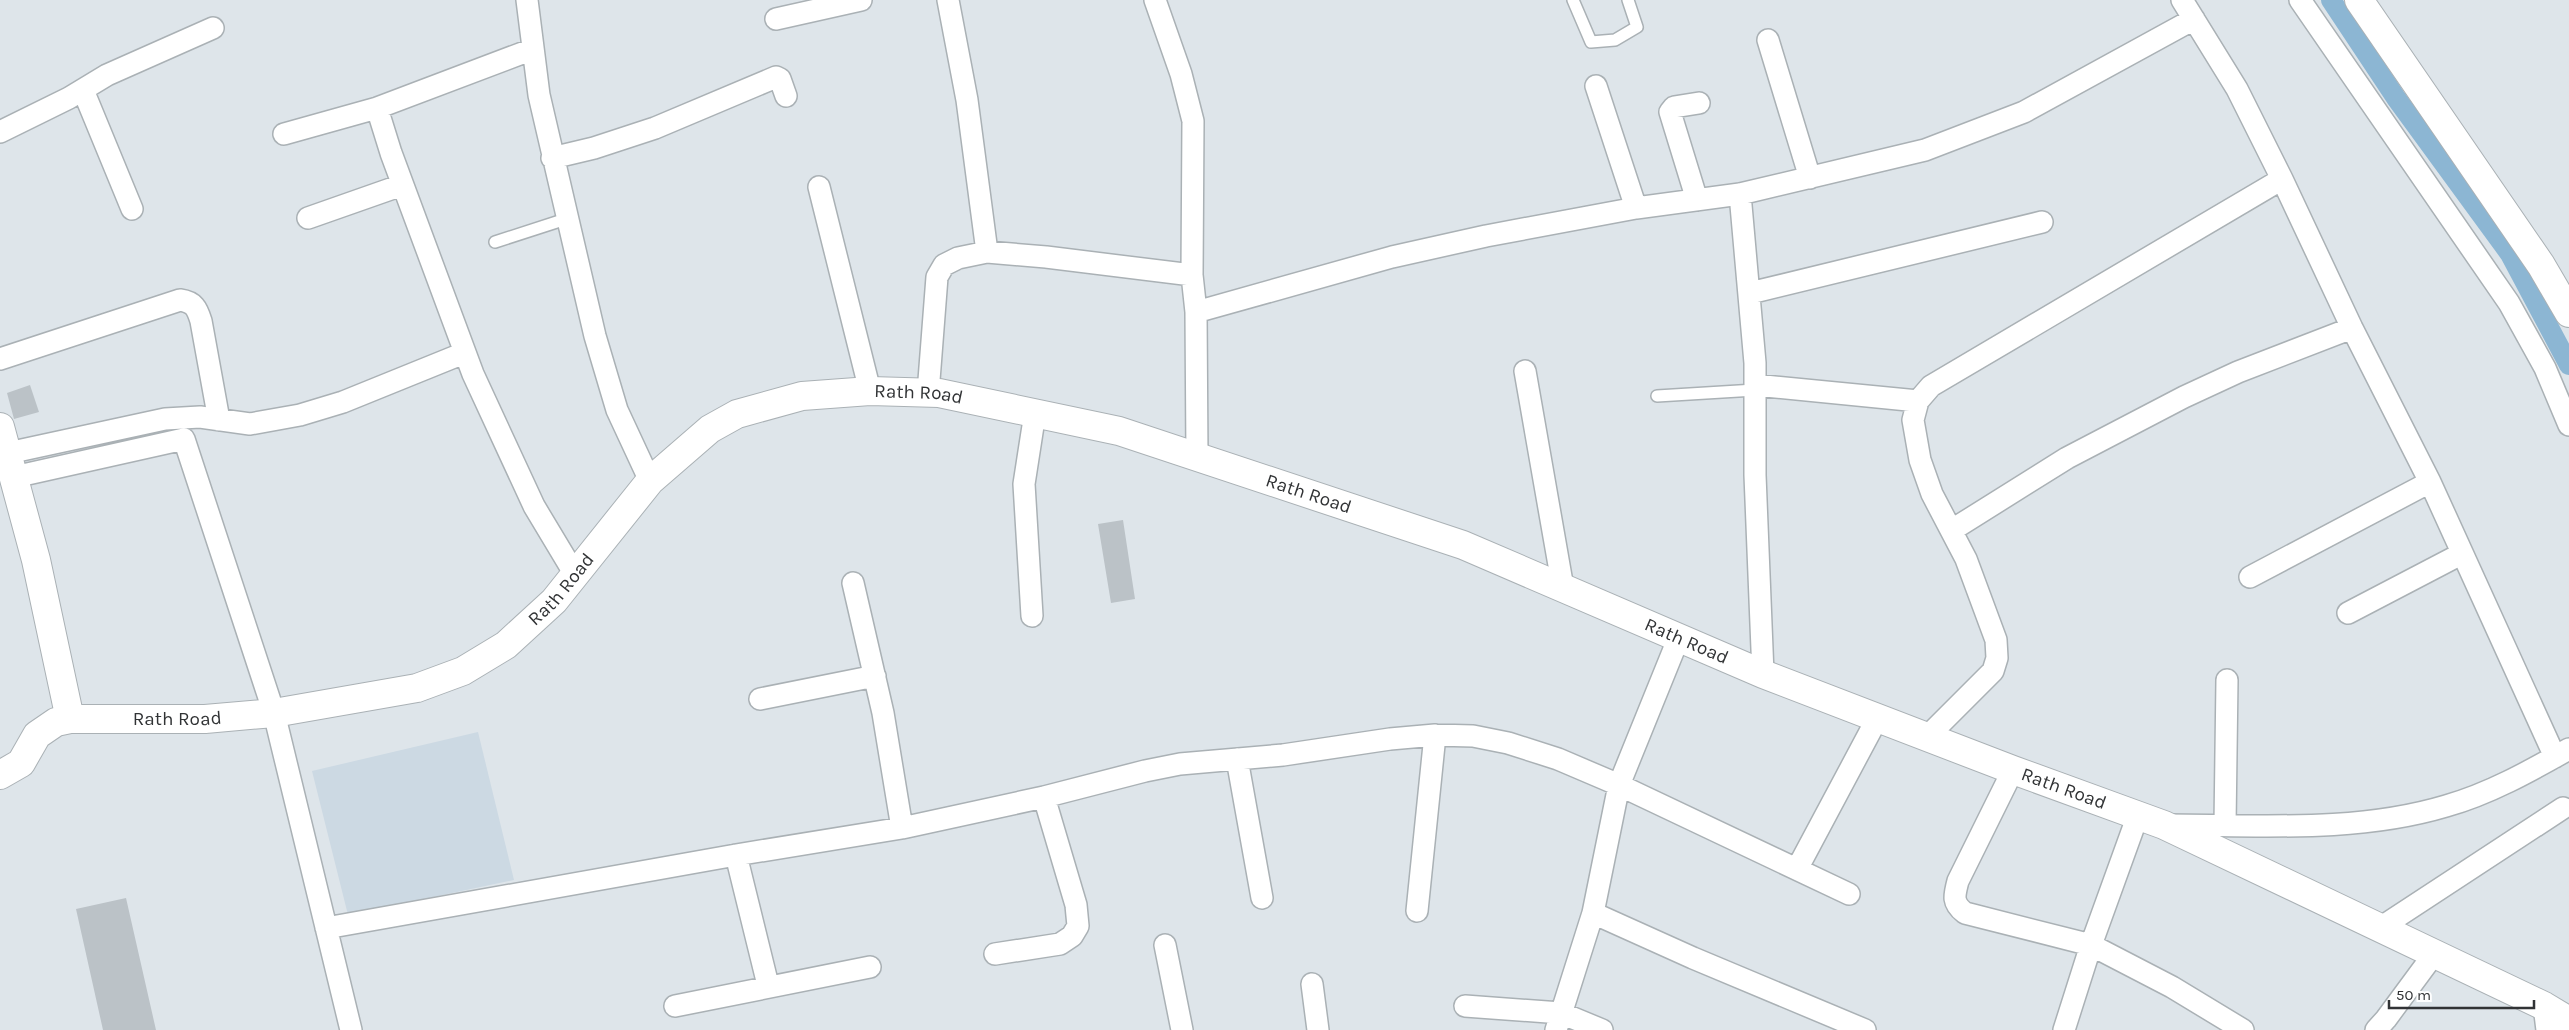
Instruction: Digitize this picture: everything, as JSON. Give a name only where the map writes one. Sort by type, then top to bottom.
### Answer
[{"type":"street","points":[[527,0],[539,95],[566,219],[595,336],[617,410],[650,481]]},
{"type":"street","points":[[776,19],[861,0]]},
{"type":"street","points":[[948,0],[967,100],[987,252]]},
{"type":"street","points":[[1155,0],[1181,74],[1193,121],[1192,275],[1196,312],[1197,457]]},
{"type":"street","points":[[2164,825],[2337,824],[2400,816],[2446,806],[2496,787],[2562,753],[2461,554],[2430,482],[2352,328],[2282,178],[2237,89],[2182,0]]},
{"type":"street","points":[[2300,0],[2509,303],[2545,368],[2569,425]]},
{"type":"street","points":[[2359,0],[2541,265],[2569,313]]},
{"type":"street","points":[[1196,312],[1448,244],[1636,208],[1740,194],[1925,150],[2024,112],[2194,19]]},
{"type":"street","points":[[0,132],[83,90],[107,75],[213,28]]},
{"type":"street","points":[[1768,40],[1810,178]]},
{"type":"street","points":[[284,134],[377,108],[533,49]]},
{"type":"street","points":[[552,158],[594,148],[655,128],[776,77],[780,79],[786,96]]},
{"type":"street","points":[[1596,86],[1636,208]]},
{"type":"street","points":[[83,90],[132,209]]},
{"type":"street","points":[[1696,200],[1670,112],[1674,107],[1699,103]]},
{"type":"street","points":[[377,108],[402,185],[464,353],[534,506],[576,576]]},
{"type":"street","points":[[1928,736],[1993,671],[1997,658],[1996,640],[1966,559],[1932,494],[1920,460],[1913,420],[1918,401],[1931,386],[2282,178]]},
{"type":"street","points":[[308,218],[402,185]]},
{"type":"street","points":[[819,188],[870,391]]},
{"type":"street","points":[[1740,194],[1750,292],[1755,388],[1754,475],[1763,674]]},
{"type":"street","points":[[1750,292],[2042,222]]},
{"type":"street","points":[[928,392],[937,277],[944,265],[958,258],[987,252],[1046,257],[1192,275]]},
{"type":"street","points":[[0,359],[180,300],[190,302],[197,308],[220,420]]},
{"type":"street","points":[[1952,530],[2067,458],[2175,401],[2238,372],[2352,328]]},
{"type":"street","points":[[11,465],[165,419],[200,417],[250,424],[300,415],[343,402],[464,353]]},
{"type":"street","points":[[1525,371],[1563,588]]},
{"type":"street","points":[[1755,388],[1918,401]]},
{"type":"street","name":"Rath Road","points":[[0,775],[21,763],[37,736],[56,722],[70,719],[205,719],[274,714],[417,688],[463,671],[506,645],[554,601],[576,576],[650,481],[710,429],[737,414],[802,396],[870,391],[928,392],[1119,431],[1462,545],[1763,674],[2013,770],[2164,825],[2434,954],[2545,1018],[2569,1021]]},
{"type":"street","points":[[1032,616],[1024,484],[1035,413]]},
{"type":"street","points":[[0,427],[36,560],[70,719]]},
{"type":"street","points":[[11,465],[184,439],[274,714],[351,1030]]},
{"type":"street","points":[[2250,577],[2430,482]]},
{"type":"street","points":[[2348,613],[2461,554]]},
{"type":"street","points":[[853,583],[884,713],[902,828]]},
{"type":"street","points":[[1559,1022],[1592,913],[1619,785],[1679,637]]},
{"type":"street","points":[[760,699],[875,676]]},
{"type":"street","points":[[2225,825],[2228,680]]},
{"type":"street","points":[[1797,869],[1878,717]]},
{"type":"street","points":[[326,928],[736,855],[902,828],[1044,797],[1180,764],[1435,735],[1473,736],[1508,743],[1558,759],[1619,785],[1849,894]]},
{"type":"street","points":[[1417,911],[1435,735]]},
{"type":"street","points":[[1237,759],[1262,898]]},
{"type":"street","points":[[2013,770],[1958,881],[1954,899],[1957,907],[1965,913],[2091,944],[2172,986],[2243,1030]]},
{"type":"street","points":[[995,954],[1060,944],[1072,936],[1078,926],[1076,905],[1044,797]]},
{"type":"street","points":[[2380,928],[2564,808]]},
{"type":"street","points":[[2064,1030],[2091,944],[2138,815]]},
{"type":"street","points":[[736,855],[768,986]]},
{"type":"street","points":[[1592,913],[1693,958],[1865,1030]]},
{"type":"street","points":[[1165,945],[1182,1030]]},
{"type":"street","points":[[2376,1030],[2434,954]]},
{"type":"street","points":[[675,1006],[870,967]]},
{"type":"street","points":[[1312,984],[1318,1030]]},
{"type":"street","points":[[1465,1006],[1602,1030]]},
{"type":"lane","points":[[1573,0],[1591,42],[1615,40],[1636,27],[1628,0]]},
{"type":"lane","points":[[495,242],[566,219]]},
{"type":"lane","points":[[1657,396],[1755,388]]},
{"type":"shaded area","points":[[478,732],[514,880],[348,915],[312,771]]},
{"type":"building","points":[[30,385],[39,412],[14,419],[7,393]]},
{"type":"building","points":[[1123,520],[1135,599],[1111,603],[1098,524]]},
{"type":"building","points":[[126,898],[156,1030],[103,1030],[76,909]]},
{"type":"waterway","points":[[2331,0],[2396,98],[2510,254],[2569,365]]}]
